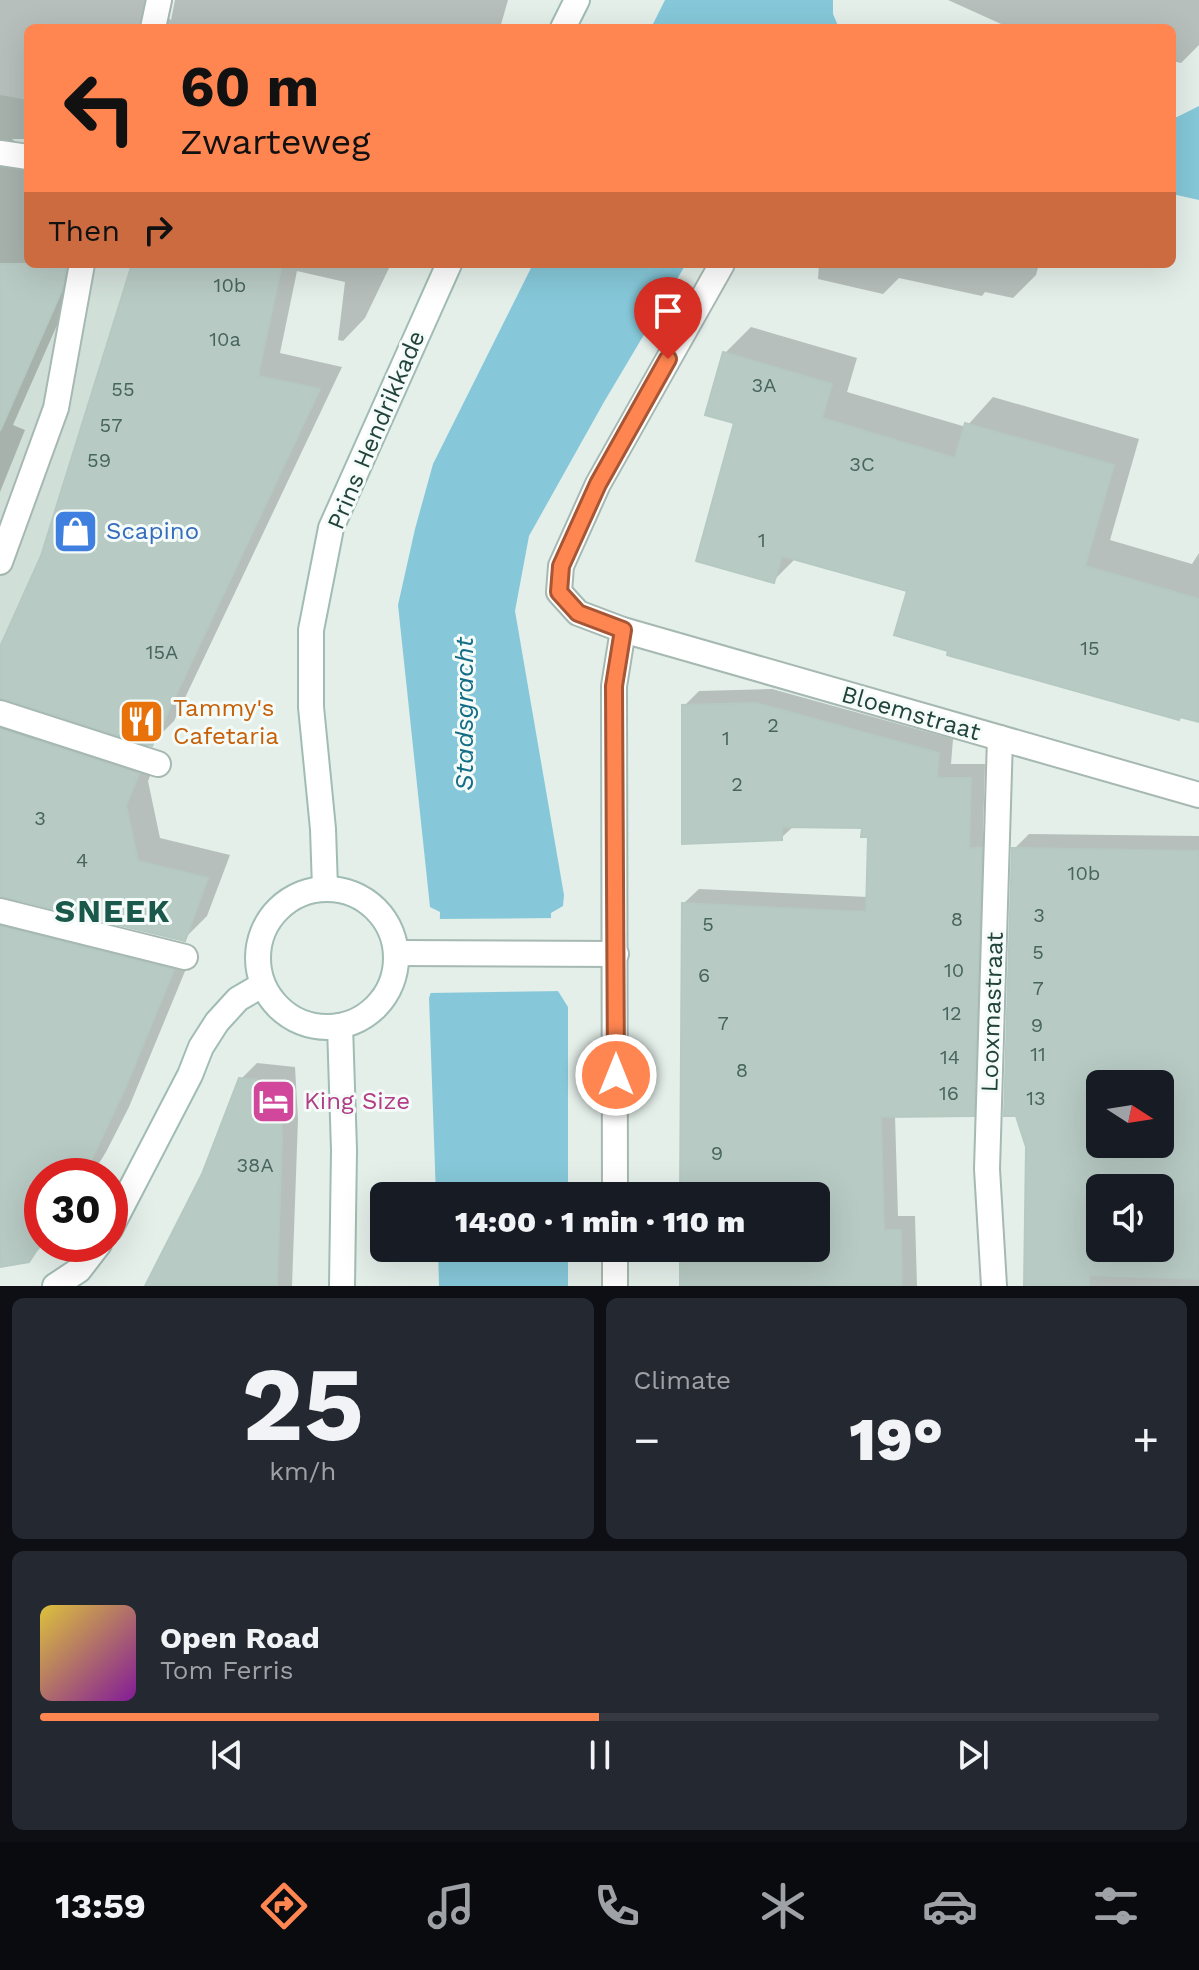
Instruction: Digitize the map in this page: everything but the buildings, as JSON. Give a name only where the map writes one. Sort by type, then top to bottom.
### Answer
[{"type":"street","points":[[154,24],[159,0]]},
{"type":"street","points":[[565,24],[577,0]]},
{"type":"street","points":[[0,153],[24,156]]},
{"type":"street","points":[[0,562],[56,408],[81,268]]},
{"type":"street","name":"Prins Hendrikkade","points":[[325,888],[323,829],[311,707],[311,630],[331,528],[447,268]]},
{"type":"street","name":"Bloemstraat","points":[[720,268],[598,484],[561,566],[559,592],[578,613],[623,630],[1199,795]]},
{"type":"street","points":[[615,1182],[614,686],[623,630]]},
{"type":"street","points":[[0,713],[158,764]]},
{"type":"street","name":"Looxmastraat","points":[[994,1286],[987,1169],[1000,738]]},
{"type":"street","points":[[325,888],[351,892],[374,906],[389,927],[396,953],[393,978],[382,1000],[363,1016],[340,1026],[317,1026],[294,1019],[275,1005],[262,985],[257,952],[268,920],[292,896],[325,888]]},
{"type":"street","points":[[0,911],[185,957]]},
{"type":"street","points":[[396,953],[616,954]]},
{"type":"street","points":[[128,1194],[190,1075],[201,1047],[217,1022],[238,999],[262,985]]},
{"type":"street","points":[[340,1026],[344,1150],[342,1286]]},
{"type":"street","points":[[55,1286],[79,1270],[85,1262]]},
{"type":"street","points":[[615,1262],[615,1286]]},
{"type":"shaded area","points":[[0,95],[24,99],[24,268],[206,268],[66,699],[0,791]]},
{"type":"water","points":[[665,0],[833,0],[833,14],[837,24],[653,24]]},
{"type":"water","points":[[1199,106],[1199,200],[1176,195],[1177,117]]},
{"type":"water","name":"Stadsgracht","points":[[531,268],[684,268],[529,536],[515,611],[564,895],[563,906],[551,913],[552,989],[558,991],[568,1007],[568,1182],[436,1182],[429,998],[438,987],[440,912],[430,907],[398,605],[433,464]]},
{"type":"water","points":[[438,1262],[568,1262],[568,1286],[439,1286]]},
{"type":"pier","points":[[555,918],[556,986],[564,991],[428,993],[434,984],[436,919]]},
{"type":"place","name":"Scapino","points":[[75,531]]},
{"type":"place","name":"Tammy's Cafetaria","points":[[142,722]]},
{"type":"place","name":"King Size","points":[[273,1101]]},
{"type":"district","name":"SNEEK","points":[[113,911]]},
{"type":"route","points":[[616,1075],[614,686],[623,630],[578,613],[559,592],[561,566],[598,484],[668,359]]}]
